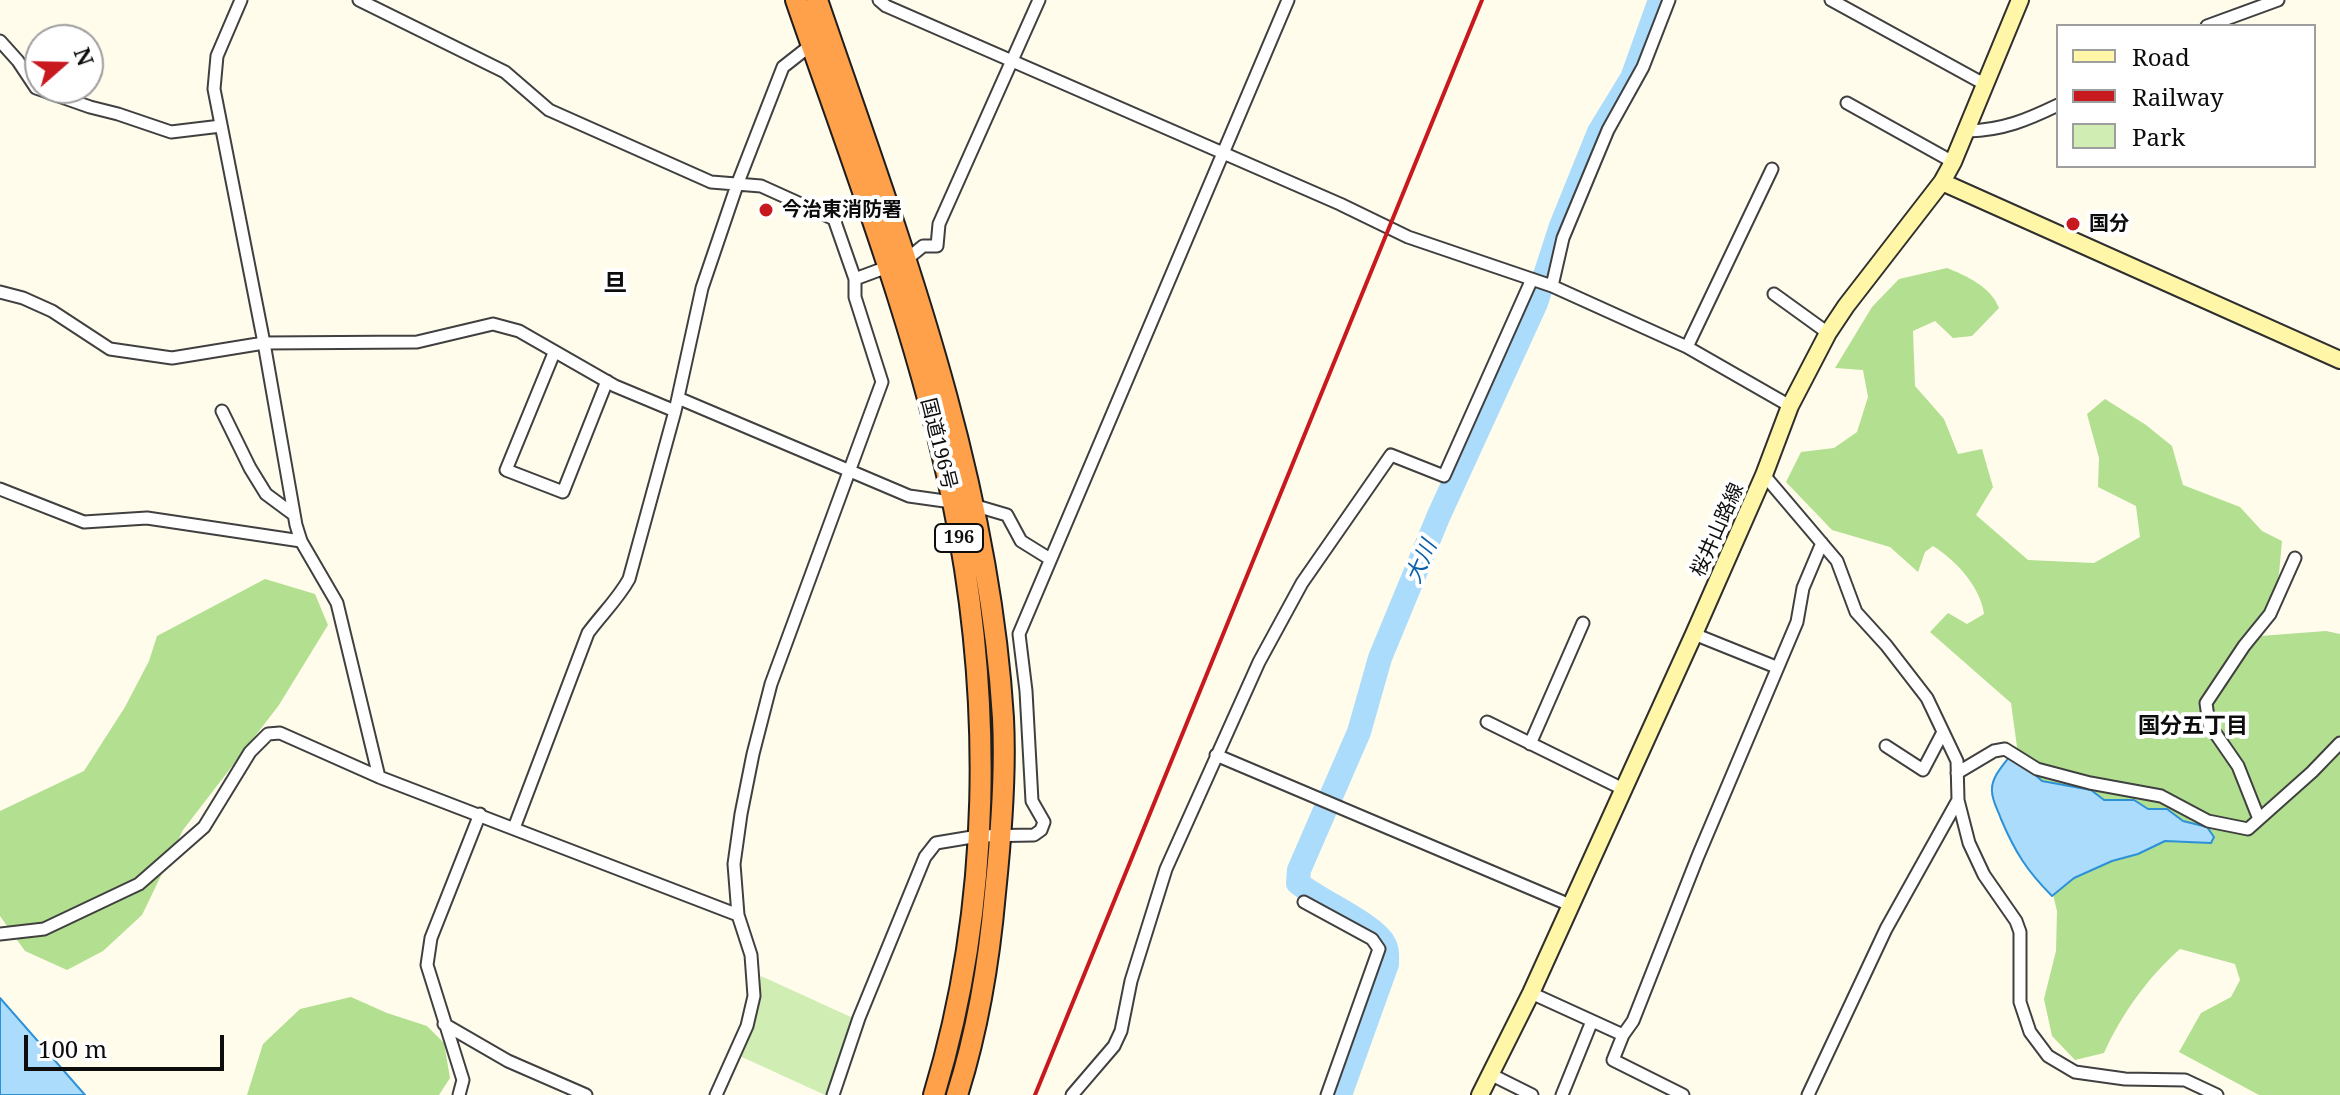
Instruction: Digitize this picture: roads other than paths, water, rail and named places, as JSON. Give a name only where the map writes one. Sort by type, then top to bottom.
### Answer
[{"type":"highway","name":"国道196号","points":[[796,0],[898,264]]},
{"type":"highway","name":"国道196号","points":[[817,0],[898,264],[936,429],[963,504],[990,595],[1003,720],[1001,836],[986,969],[967,1065],[957,1095]]},
{"type":"highway","name":"国道196号","points":[[934,1095],[960,989],[975,883],[978,836],[980,717],[963,504]]},
{"type":"main road","name":"桜井山路線","points":[[1480,1095],[1531,993],[1694,634],[1764,475],[1790,406],[1828,333],[1942,182],[1968,131],[2020,0]]},
{"type":"main road","points":[[1942,182],[2340,360]]},
{"type":"street","points":[[241,0],[217,56],[214,89],[264,343],[293,514],[301,541],[337,603],[379,777]]},
{"type":"street","points":[[359,0],[505,72],[549,110],[711,182],[761,186],[834,219],[855,279],[855,297],[882,382],[771,684],[757,740],[734,864],[738,915],[751,955],[754,996],[747,1026],[716,1095]]},
{"type":"street","points":[[879,0],[886,6],[1340,204],[1408,237],[1552,286],[1687,347],[1790,406]]},
{"type":"street","points":[[855,279],[898,264],[923,246],[937,246],[939,224],[1039,0]]},
{"type":"street","points":[[833,1095],[859,1018],[925,857],[936,843],[978,836],[1034,835],[1041,830],[1044,822],[1032,801],[1026,691],[1019,634],[1288,0]]},
{"type":"street","points":[[1552,286],[1563,238],[1608,130],[1643,67],[1669,0]]},
{"type":"street","points":[[1831,0],[1986,85]]},
{"type":"street","points":[[2212,24],[2278,0]]},
{"type":"street","points":[[0,41],[36,88],[171,132],[221,126]]},
{"type":"street","points":[[514,828],[588,633],[617,600],[629,579],[675,411],[702,288],[737,185],[783,67],[811,45]]},
{"type":"street","points":[[1847,103],[1953,162]]},
{"type":"street","points":[[1968,131],[1994,130],[2032,118],[2056,106]]},
{"type":"street","points":[[1687,347],[1772,169]]},
{"type":"street","points":[[1072,1095],[1114,1046],[1121,1031],[1131,981],[1166,869],[1259,662],[1302,583],[1391,455],[1444,476],[1532,279]]},
{"type":"street","points":[[0,292],[52,311],[110,349],[172,358],[264,343],[417,342],[493,324],[519,331],[607,381],[675,411]]},
{"type":"street","points":[[1774,294],[1828,333]]},
{"type":"street","points":[[554,353],[506,470],[563,492],[607,381]]},
{"type":"street","points":[[678,398],[909,496],[963,504],[1007,515],[1021,541],[1050,559]]},
{"type":"street","points":[[222,411],[266,494],[293,514]]},
{"type":"street","points":[[1764,475],[1837,561],[1856,612],[1909,672],[1927,698],[1957,761],[1958,800],[1969,843],[1984,875],[2016,921],[2020,932],[2020,1002],[2030,1032],[2048,1056],[2075,1072],[2125,1079],[2185,1080],[2217,1095]]},
{"type":"street","points":[[0,489],[84,522],[147,518],[301,541]]},
{"type":"street","points":[[1683,1095],[1613,1060],[1623,1035],[1633,1021],[1797,622],[1803,588],[1822,543]]},
{"type":"street","points":[[2259,819],[2238,766],[2209,724],[2206,703],[2244,646],[2270,614],[2295,558]]},
{"type":"street","points":[[1530,744],[1583,623]]},
{"type":"street","points":[[1694,634],[1776,667]]},
{"type":"street","points":[[1487,722],[1623,789]]},
{"type":"street","points":[[1886,746],[1923,770],[1943,732]]},
{"type":"street","points":[[0,934],[44,929],[139,884],[204,827],[250,752],[268,734],[280,733],[379,777],[738,915]]},
{"type":"street","points":[[1957,773],[1994,751],[2005,749],[2037,769],[2090,783],[2161,796],[2208,821],[2248,829],[2340,743]]},
{"type":"street","points":[[1216,755],[1570,905]]},
{"type":"street","points":[[1808,1095],[1886,929],[1958,800]]},
{"type":"street","points":[[459,1095],[463,1080],[427,965],[431,938],[480,814]]},
{"type":"street","points":[[1304,902],[1372,939],[1379,949],[1327,1095]]},
{"type":"street","points":[[1531,993],[1623,1035]]},
{"type":"street","points":[[1562,1095],[1592,1021]]},
{"type":"street","points":[[444,1024],[508,1061],[586,1095]]},
{"type":"street","points":[[1490,1074],[1532,1095]]},
{"type":"water","points":[[2009,757],[2021,762],[2042,781],[2091,790],[2104,800],[2134,800],[2148,809],[2167,809],[2183,821],[2207,827],[2214,837],[2211,843],[2165,841],[2074,878],[2052,896],[2017,851],[1994,801],[1992,785]]},
{"type":"water","points":[[0,998],[85,1095],[0,1095]]},
{"type":"waterway","name":"大川","points":[[1340,1095],[1387,964],[1387,950],[1370,929],[1298,883],[1299,870],[1359,732],[1380,658],[1439,515],[1536,303],[1561,226],[1599,132],[1632,78],[1660,0]]},
{"type":"railway","points":[[1035,1095],[1482,0]]},
{"type":"place","name":"今治東消防署","points":[[766,210]]},
{"type":"place","name":"国分","points":[[2073,224]]},
{"type":"district","name":"旦","points":[[615,284]]},
{"type":"district","name":"国分五丁目","points":[[2193,727]]}]
